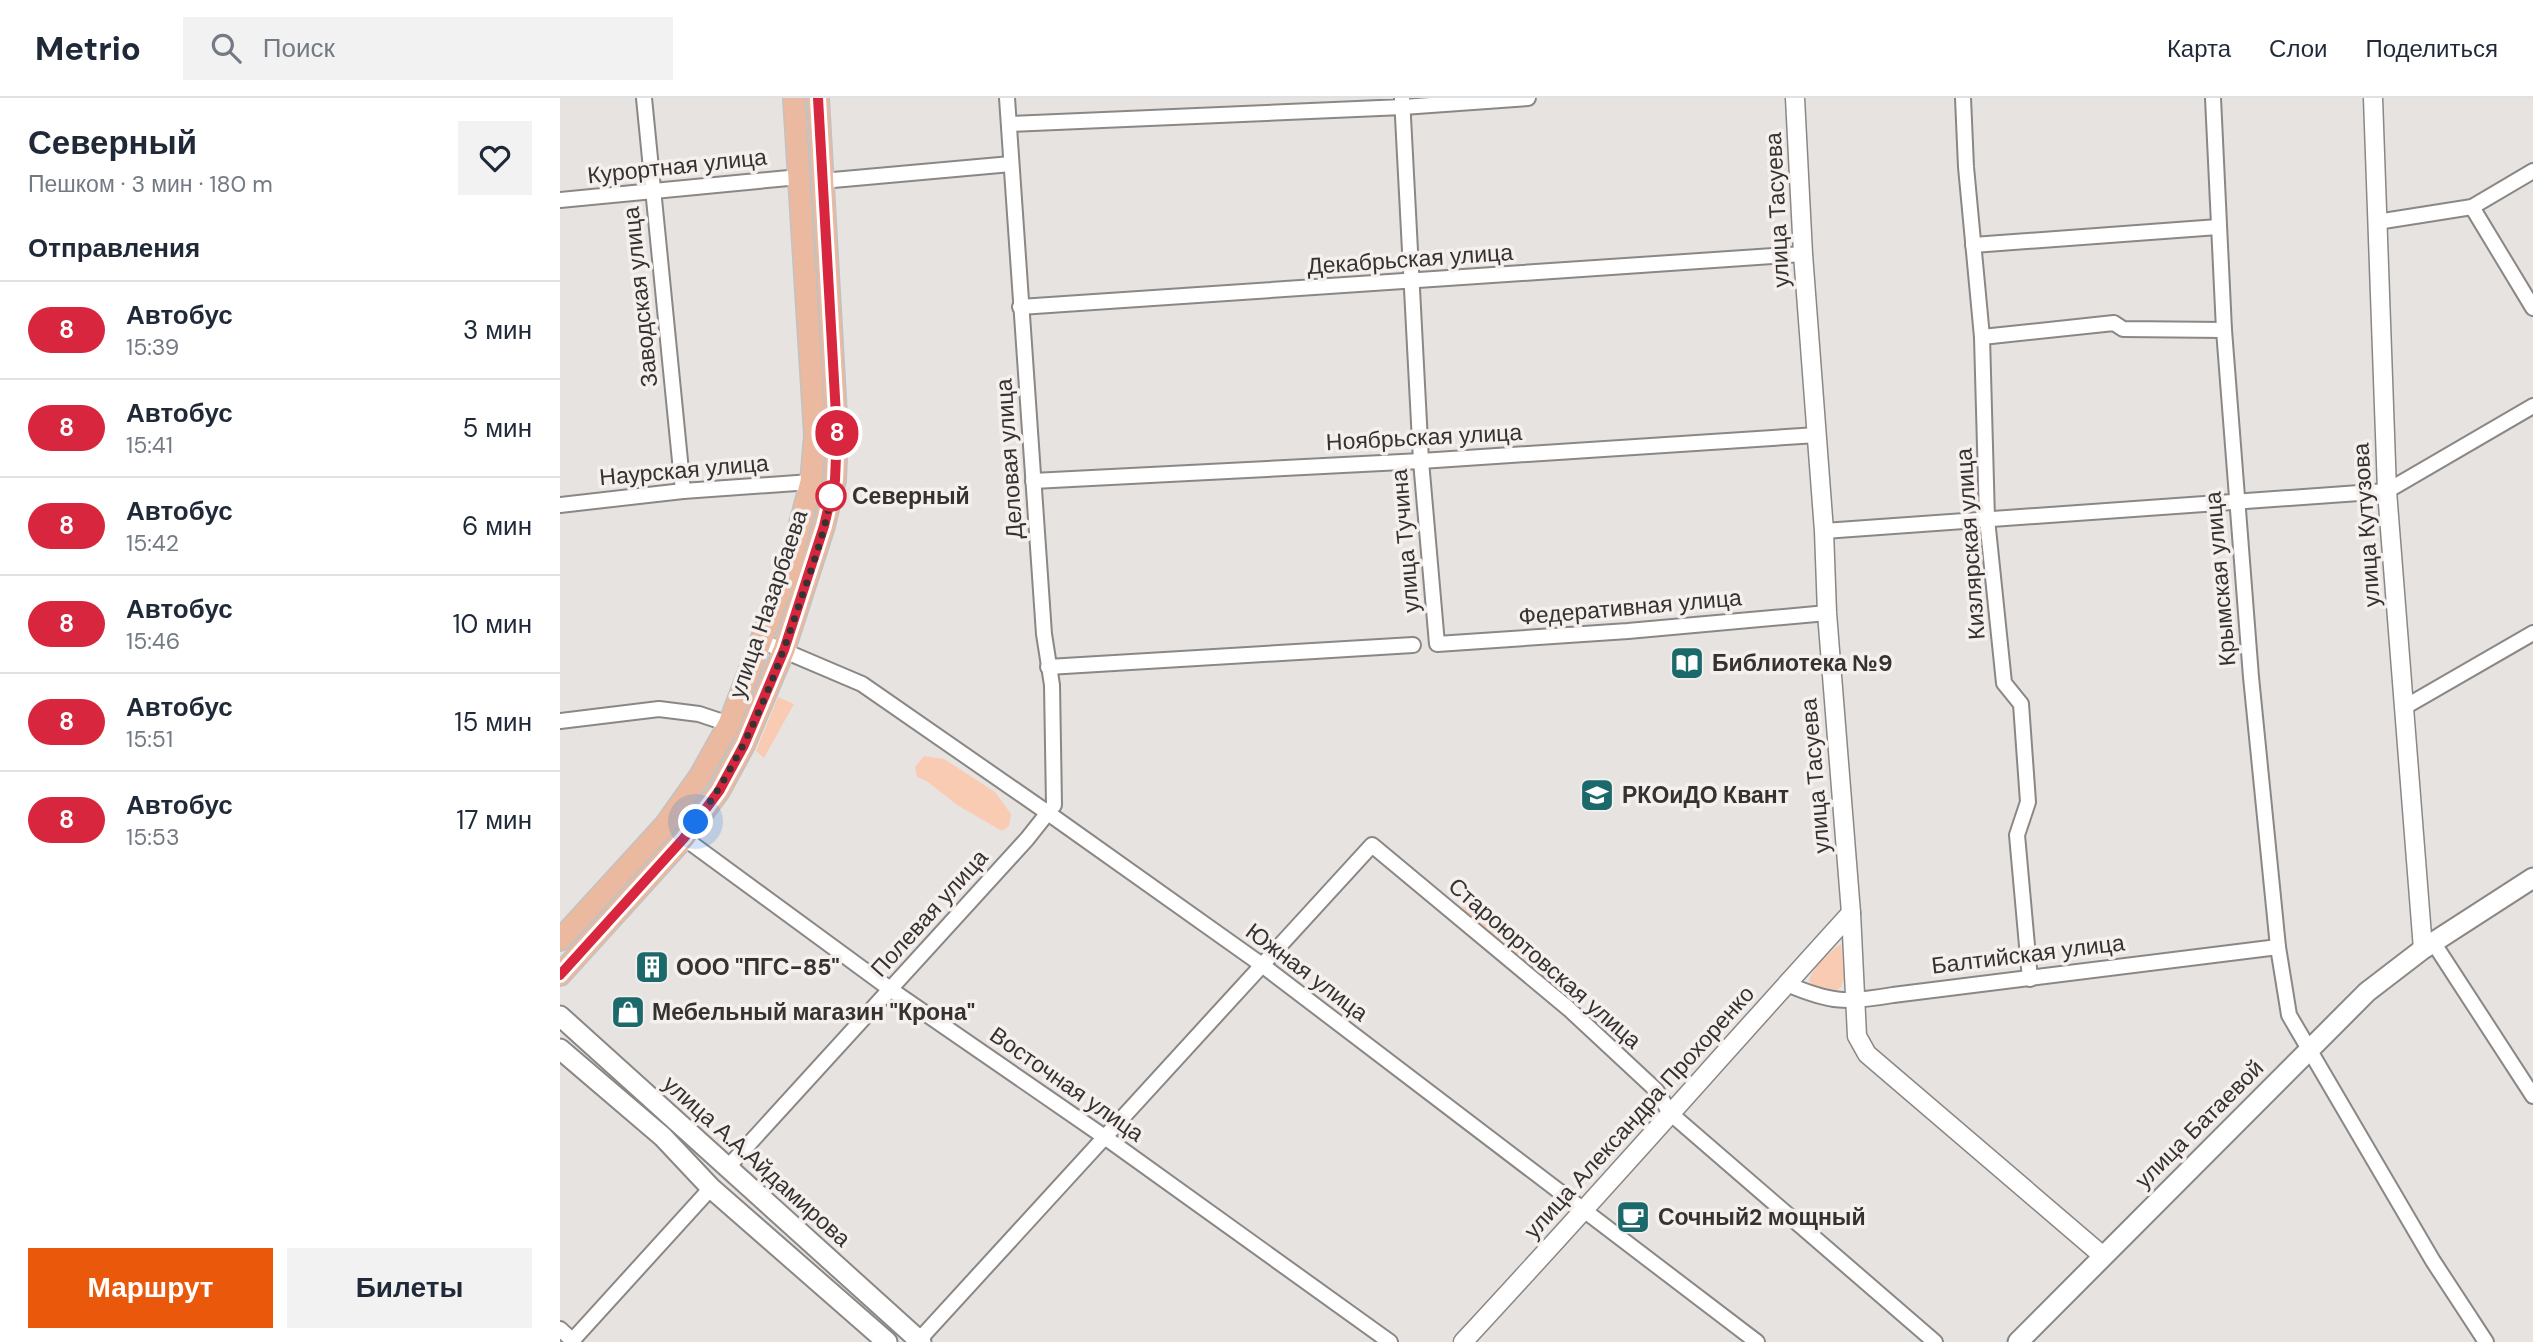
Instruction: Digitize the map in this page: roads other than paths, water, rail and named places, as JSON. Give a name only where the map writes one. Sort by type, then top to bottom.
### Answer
[{"type":"main road","name":"улица Назарбаева","points":[[560,940],[666,824],[700,776],[729,724],[788,569],[811,482],[815,435],[794,98]]},
{"type":"main road","name":"улица Назарбаева","points":[[560,975],[684,838],[719,791],[744,745],[784,650],[815,559],[835,480],[837,433],[818,98]]},
{"type":"main road","points":[[2428,946],[2533,878]]},
{"type":"main road","name":"улица Батаевой","points":[[2018,1342],[2367,992],[2428,946]]},
{"type":"main road","name":"улица А.А.Айдамирова","points":[[560,1016],[920,1341]]},
{"type":"main road","name":"улица А.А.Айдамирова","points":[[560,1049],[663,1137],[711,1188],[887,1342]]},
{"type":"main road","points":[[663,1137],[678,1122]]},
{"type":"street","name":"Заводская улица","points":[[643,98],[683,491]]},
{"type":"street","name":"Деловая улица","points":[[1007,98],[1033,481],[1048,667],[1052,685],[1054,806],[1048,813]]},
{"type":"street","points":[[1009,124],[1528,98]]},
{"type":"street","name":"улица Тасуева","points":[[1795,98],[1803,254],[1825,531],[1827,613],[1851,914],[1857,1036],[1867,1054],[2103,1256]]},
{"type":"street","name":"Кизлярская улица","points":[[1963,98],[1966,167],[1982,337],[1987,519],[2004,683],[2021,704],[2028,802],[2017,835],[2030,979]]},
{"type":"street","name":"Крымская улица","points":[[2213,98],[2224,330],[2251,677],[2278,947],[2289,1015],[2433,1261],[2486,1342]]},
{"type":"street","name":"улица Кутузова","points":[[2373,98],[2387,491],[2403,708],[2428,946]]},
{"type":"street","name":"улица Тучина","points":[[1403,103],[1421,461],[1437,644]]},
{"type":"street","points":[[822,181],[1011,164]]},
{"type":"street","points":[[2377,222],[2472,207],[2533,171]]},
{"type":"street","name":"Курортная улица","points":[[560,200],[799,177]]},
{"type":"street","points":[[2472,207],[2533,307]]},
{"type":"street","points":[[1973,245],[2218,227]]},
{"type":"street","name":"Декабрьская улица","points":[[1020,307],[1803,254]]},
{"type":"street","points":[[1982,337],[2114,323],[2123,329],[2224,330]]},
{"type":"street","points":[[1825,531],[2387,491],[2533,405]]},
{"type":"street","name":"Ноябрьская улица","points":[[1033,481],[1421,461],[1817,435]]},
{"type":"street","name":"Наурская улица","points":[[560,505],[683,491],[811,482]]},
{"type":"street","name":"Федеративная улица","points":[[1437,644],[1628,631],[1827,613]]},
{"type":"street","points":[[2403,708],[2533,632]]},
{"type":"street","name":"Южная улица","points":[[761,641],[862,684],[1048,813],[1262,965],[1757,1342]]},
{"type":"street","points":[[1048,667],[1413,645]]},
{"type":"street","points":[[560,721],[659,709],[699,714],[729,724]]},
{"type":"street","name":"Полевая улица","points":[[728,1167],[1048,813]]},
{"type":"street","name":"Восточная улица","points":[[684,838],[890,989],[1106,1138],[1390,1342]]},
{"type":"street","name":"Староюртовская улица","points":[[1262,965],[1372,845],[1569,1009],[1656,1090],[1670,1113],[1936,1342]]},
{"type":"street","name":"улица Александра Прохоренко","points":[[1462,1342],[1584,1211],[1851,914]]},
{"type":"street","points":[[2428,946],[2533,1096]]},
{"type":"street","name":"Балтийская улица","points":[[1787,984],[1833,1001],[1855,1002],[2278,947]]},
{"type":"street","points":[[920,1341],[1262,965]]},
{"type":"street","points":[[560,1329],[572,1341],[711,1188]]},
{"type":"place","name":"Северный","points":[[831,496]]},
{"type":"place","name":"Библиотека №9","points":[[1687,663]]},
{"type":"place","name":"РКОиДО Квант","points":[[1597,795]]},
{"type":"place","name":"ООО \"ПГС-85\"","points":[[652,967]]},
{"type":"place","name":"Мебельный магазин \"Крона\"","points":[[628,1012]]},
{"type":"place","name":"Сочный2 мощный","points":[[1633,1217]]}]
